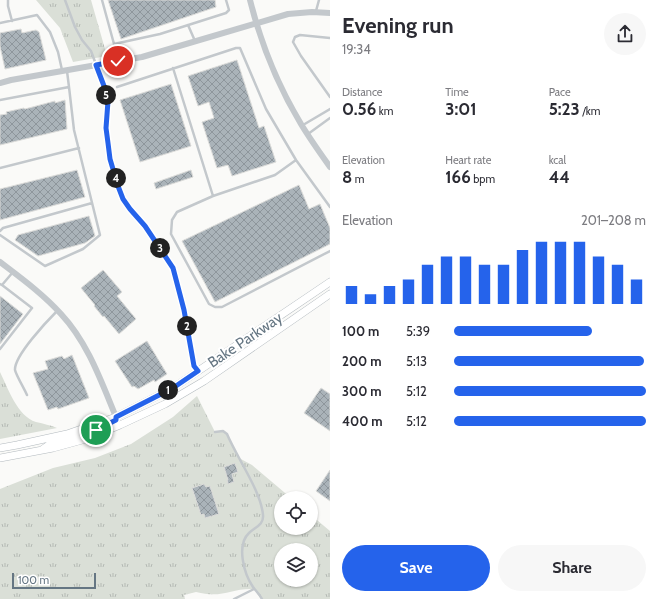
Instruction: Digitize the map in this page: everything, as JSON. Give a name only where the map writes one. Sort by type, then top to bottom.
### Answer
[{"type":"main road","name":"Bake Parkway","points":[[0,448],[17,446],[67,434],[116,417],[173,388],[330,282]]},
{"type":"main road","name":"Bake Parkway","points":[[0,458],[41,451],[86,439],[165,404],[204,381],[330,294]]},
{"type":"main road","points":[[41,451],[52,443],[105,426],[116,420],[116,417]]},
{"type":"street","points":[[250,0],[256,24],[278,80],[302,126],[330,167]]},
{"type":"street","points":[[0,83],[64,70],[142,57],[288,14],[316,12],[330,13]]},
{"type":"street","points":[[0,262],[37,290],[70,324],[88,351],[116,417]]},
{"type":"lane","points":[[8,0],[12,21]]},
{"type":"lane","points":[[65,0],[75,27],[82,40],[91,51],[104,86],[108,101],[106,128],[110,159],[118,186],[123,199],[145,226],[173,268],[184,310],[194,366],[198,371]]},
{"type":"lane","points":[[102,0],[117,61]]},
{"type":"lane","points":[[114,44],[160,34],[228,12],[229,8],[226,0]]},
{"type":"lane","points":[[316,12],[319,0]]},
{"type":"lane","points":[[0,23],[37,15],[50,32],[69,87],[74,130],[100,235],[83,249],[46,266],[0,236]]},
{"type":"lane","points":[[188,25],[195,42]]},
{"type":"lane","points":[[330,38],[300,35],[295,37],[293,42],[330,97]]},
{"type":"lane","points":[[117,87],[236,48],[240,48],[266,109],[296,160],[330,207]]},
{"type":"lane","points":[[173,68],[214,196]]},
{"type":"lane","points":[[0,100],[69,87]]},
{"type":"lane","points":[[302,126],[330,109]]},
{"type":"lane","points":[[307,134],[330,118]]},
{"type":"lane","points":[[0,168],[79,148]]},
{"type":"lane","points":[[296,160],[275,175],[214,196],[177,212],[172,220],[171,234],[209,304],[215,307],[222,307],[330,251]]},
{"type":"lane","points":[[0,231],[3,228],[92,202]]},
{"type":"lane","points":[[0,349],[32,308],[1,284],[13,272]]},
{"type":"lane","points":[[28,395],[15,370],[19,357],[58,310]]},
{"type":"lane","points":[[215,432],[223,431],[227,434],[261,505],[263,519],[261,524],[246,537],[242,551],[244,569],[254,589],[262,599]]},
{"type":"lane","points":[[234,599],[254,589]]},
{"type":"green space","points":[[36,0],[91,0],[107,56],[73,62],[60,28]]},
{"type":"green space","points":[[0,372],[14,401],[23,414],[36,422],[57,428],[0,439]]},
{"type":"green space","points":[[197,396],[215,432],[223,431],[227,434],[239,458],[252,465],[283,491],[274,491],[274,535],[318,535],[318,521],[330,531],[330,599],[261,599],[254,589],[246,589],[220,594],[205,594],[196,592],[184,595],[185,599],[0,599],[0,489],[53,468],[95,458],[131,444],[173,417]]},
{"type":"building","points":[[108,0],[215,0],[216,7],[121,39]]},
{"type":"building","points":[[21,29],[22,33],[36,30],[39,32],[46,60],[5,69],[0,46],[0,33]]},
{"type":"building","points":[[237,60],[259,128],[264,126],[276,162],[232,176],[228,165],[217,168],[202,122],[214,118],[209,102],[198,106],[188,76]]},
{"type":"building","points":[[171,84],[191,146],[140,162],[120,100]]},
{"type":"building","points":[[65,100],[67,129],[0,145],[0,115],[7,114],[6,112]]},
{"type":"building","points":[[77,170],[85,197],[0,220],[0,189]]},
{"type":"building","points":[[191,170],[193,177],[156,189],[154,183]]},
{"type":"building","points":[[299,185],[309,209],[320,204],[330,228],[330,244],[215,302],[182,241]]},
{"type":"building","points":[[89,216],[95,236],[85,243],[38,256],[15,240],[18,235]]},
{"type":"building","points":[[103,270],[122,292],[117,296],[136,319],[119,334],[104,316],[103,317],[81,288]]},
{"type":"building","points":[[0,296],[23,314],[0,344]]},
{"type":"building","points":[[147,341],[167,374],[155,382],[154,380],[138,389],[134,386],[132,387],[115,361]]},
{"type":"building","points":[[72,355],[89,398],[58,409],[57,407],[48,410],[33,373],[48,369],[45,361],[62,356],[64,359]]},
{"type":"building","points":[[321,388],[330,394],[330,431],[304,413]]},
{"type":"building","points":[[235,463],[238,472],[232,474],[234,482],[228,484],[224,467]]},
{"type":"building","points":[[330,470],[330,501],[316,491]]},
{"type":"building","points":[[204,484],[206,487],[210,486],[219,514],[205,518],[204,514],[201,515],[192,488]]},
{"type":"route","points":[[96,430],[116,420],[116,417],[173,388],[198,371],[194,366],[184,310],[173,268],[145,226],[123,199],[110,159],[106,128],[108,101],[96,65],[118,61]]}]
